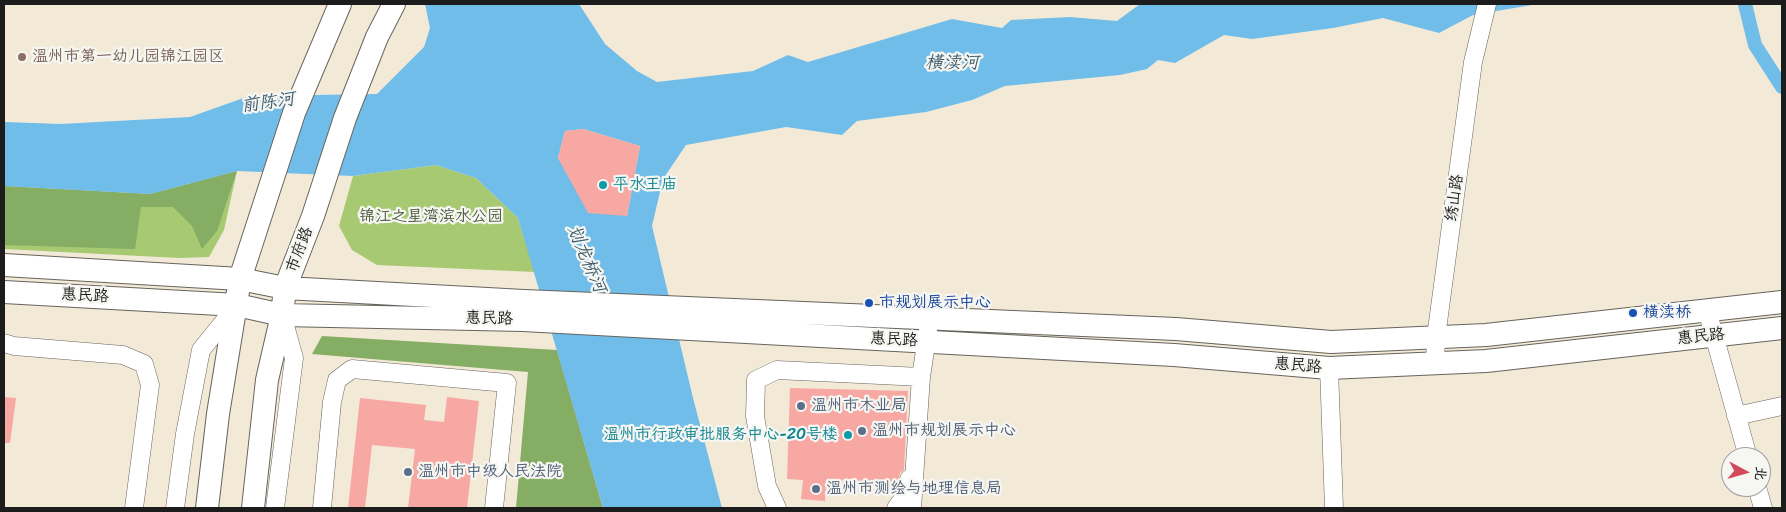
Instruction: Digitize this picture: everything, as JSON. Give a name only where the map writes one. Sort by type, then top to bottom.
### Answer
[{"type":"main road","points":[[206,508],[218,414],[240,279],[294,113],[340,4]]},
{"type":"main road","name":"市府路","points":[[253,508],[266,380],[282,315],[285,288],[313,216],[345,118],[377,37],[394,4]]},
{"type":"main road","name":"惠民路","points":[[4,265],[240,279],[285,288],[523,310],[692,319],[926,342],[1174,355],[1329,368],[1486,361],[1782,328]]},
{"type":"main road","name":"惠民路","points":[[4,292],[237,305],[282,315],[523,310]]},
{"type":"main road","name":"惠民路","points":[[692,319],[930,318],[1176,329],[1331,342],[1486,335],[1782,302]]},
{"type":"street","name":"绣山路","points":[[1435,364],[1436,337],[1473,62],[1487,4]]},
{"type":"street","points":[[175,508],[185,434],[201,350],[237,305]]},
{"type":"street","points":[[1707,310],[1745,447]]},
{"type":"street","points":[[275,508],[294,358],[282,315]]},
{"type":"street","points":[[912,508],[920,377],[930,318]]},
{"type":"street","points":[[4,343],[14,346],[123,355],[144,364],[150,385],[134,508]]},
{"type":"street","points":[[1329,368],[1334,508]]},
{"type":"street","points":[[322,508],[332,402],[337,380],[352,369],[508,383],[494,508]]},
{"type":"street","points":[[777,508],[768,486],[755,416],[756,380],[777,370],[920,377]]},
{"type":"street","points":[[1736,416],[1782,406]]},
{"type":"street","points":[[896,508],[907,493],[917,437]]},
{"type":"green space","name":"锦江之星湾滨水公园","points":[[436,165],[476,178],[518,218],[535,272],[377,265],[352,250],[339,226],[353,176]]},
{"type":"green space","points":[[237,171],[224,230],[209,257],[179,258],[4,249],[4,186],[150,194]]},
{"type":"green space","points":[[237,171],[217,231],[202,249],[192,226],[173,207],[141,207],[135,249],[4,245],[4,186],[150,194]]},
{"type":"green space","points":[[322,336],[557,350],[603,508],[516,508],[528,372],[312,354]]},
{"type":"water","points":[[425,4],[579,4],[605,44],[637,71],[657,82],[753,71],[788,55],[808,62],[952,19],[1002,28],[1011,20],[1070,17],[1117,21],[1140,4],[1538,4],[1473,15],[1439,33],[1383,18],[1333,28],[1252,39],[1224,35],[1175,63],[1158,60],[1147,69],[1120,75],[1005,86],[972,100],[926,112],[857,121],[842,135],[786,127],[686,145],[663,179],[652,226],[693,398],[722,508],[603,508],[518,218],[476,178],[436,165],[353,176],[237,171],[150,194],[4,186],[4,122],[61,124],[190,117],[249,96],[377,94],[424,47],[430,28]],"holes":[[[583,129],[640,146],[627,216],[567,172],[558,158],[565,131]]]},
{"type":"building","name":"平水王庙","points":[[583,129],[640,146],[627,216],[588,213],[558,158],[565,131]]},
{"type":"building","name":"温州市行政审批服务中心-20号楼","points":[[790,388],[908,391],[904,470],[900,473],[898,482],[826,480],[825,501],[801,499],[803,480],[787,479]]},
{"type":"building","points":[[4,397],[16,398],[10,443],[4,443]]},
{"type":"building","points":[[447,397],[479,401],[467,508],[408,508],[415,449],[372,445],[365,508],[348,508],[360,398],[426,405],[424,420],[444,422]]},
{"type":"waterway","points":[[1745,4],[1755,45],[1782,87]]},
{"type":"place","name":"温州市第一幼儿园锦江园区","points":[[22,57]]},
{"type":"place","name":"平水王庙","points":[[603,185]]},
{"type":"place","name":"市规划展示中心","points":[[869,303]]},
{"type":"place","name":"横渎桥","points":[[1633,313]]},
{"type":"place","name":"温州市木业局","points":[[801,406]]},
{"type":"place","name":"温州市规划展示中心","points":[[862,431]]},
{"type":"place","name":"温州市行政审批服务中心-20号楼","points":[[848,435]]},
{"type":"place","name":"温州市中级人民法院","points":[[408,472]]},
{"type":"place","name":"温州市测绘与地理信息局","points":[[816,489]]},
{"type":"water label","name":"横渎河","points":[[952,63]]},
{"type":"water label","name":"前陈河","points":[[268,103]]},
{"type":"water label","name":"划龙桥河","points":[[586,259]]}]
